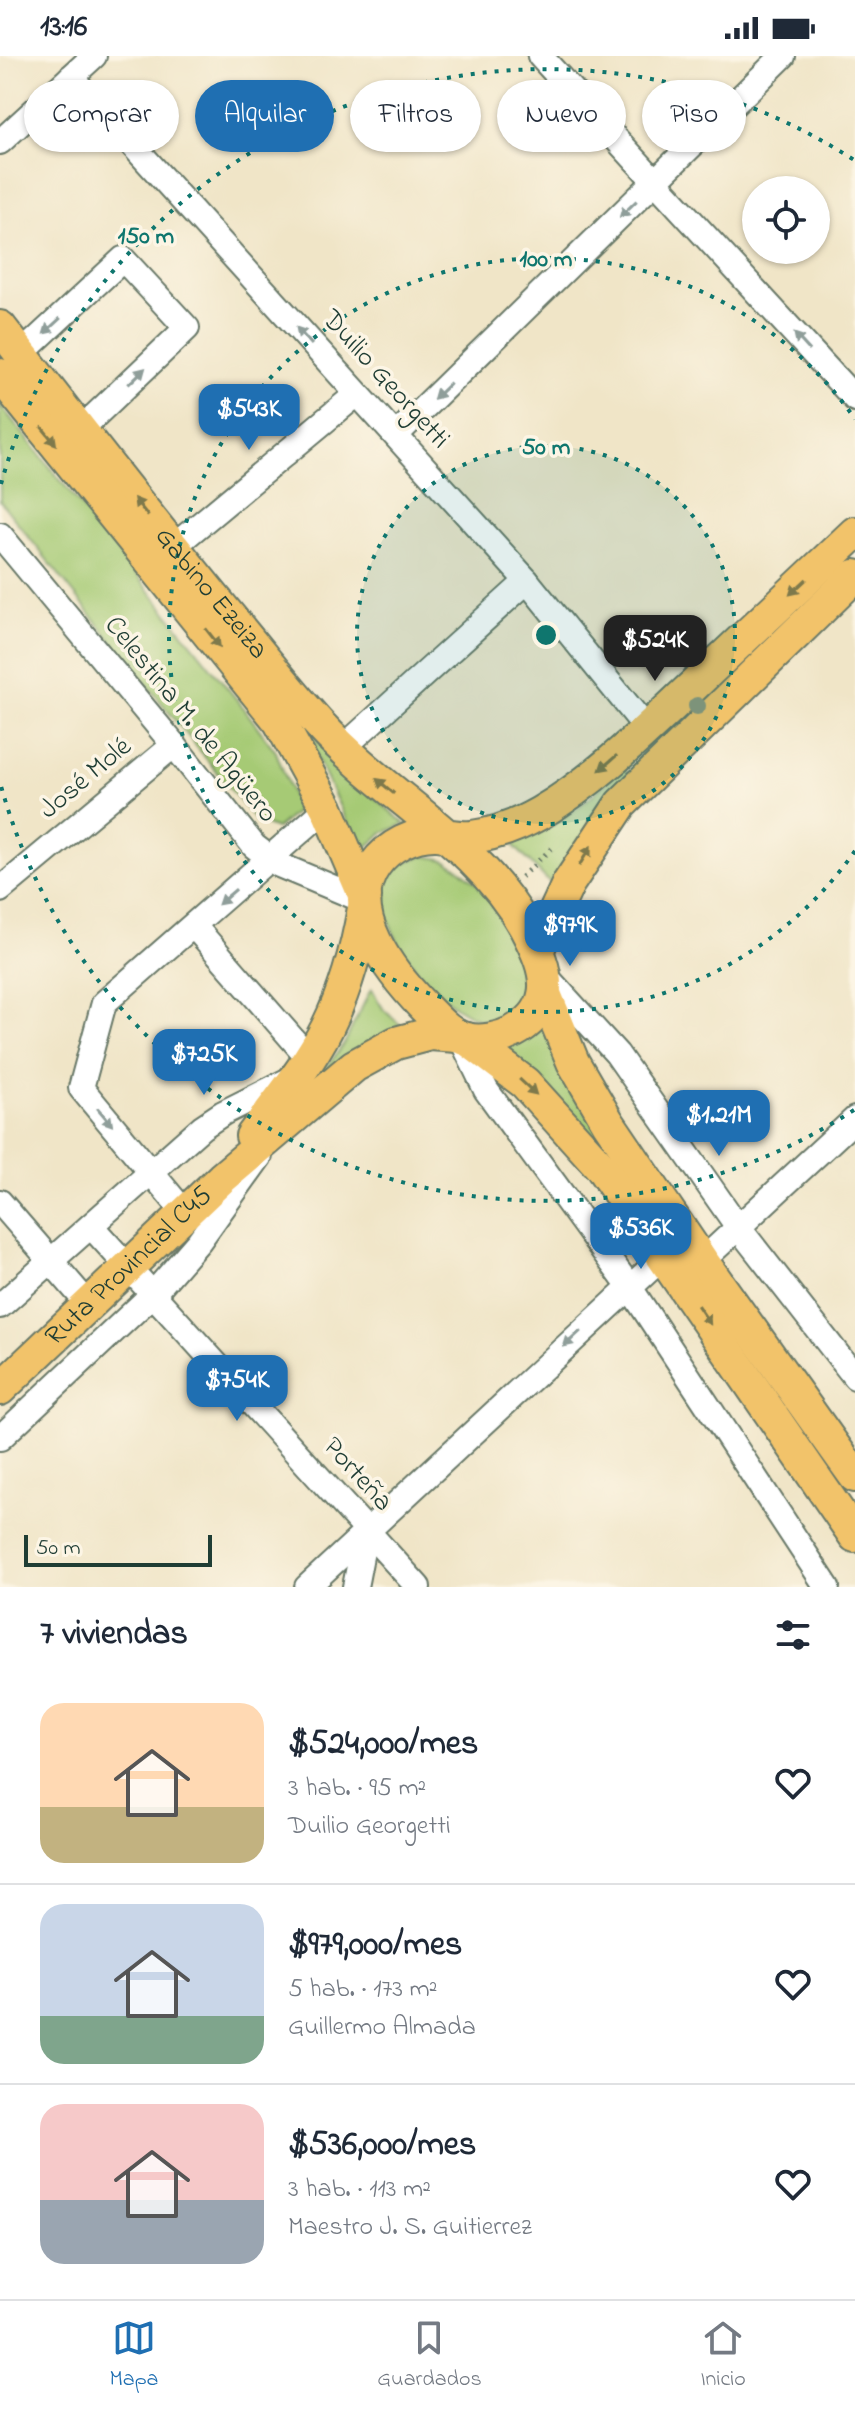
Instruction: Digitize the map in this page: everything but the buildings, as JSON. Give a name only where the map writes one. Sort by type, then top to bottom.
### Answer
[{"type":"main road","name":"Gabino Ezeiza","points":[[0,327],[10,365],[280,722],[327,808],[365,901]]},
{"type":"main road","name":"Gabino Ezeiza","points":[[10,365],[80,430],[321,726],[445,836]]},
{"type":"main road","points":[[855,533],[590,779],[537,815],[488,834],[457,838],[414,837],[395,847],[373,868],[365,901],[373,936],[390,966],[423,1006],[513,1073],[552,1110],[601,1167],[855,1536]]},
{"type":"main road","points":[[462,1038],[483,1042],[514,1032],[534,1014],[542,972],[568,884],[621,804],[855,576]]},
{"type":"main road","points":[[445,836],[476,864],[516,911],[590,1094],[702,1261],[855,1476]]},
{"type":"main road","name":"Ruta Provincial C45","points":[[222,1178],[327,1029],[345,986],[365,901]]},
{"type":"main road","name":"Ruta Provincial C45","points":[[0,1389],[222,1178],[354,1066],[396,1043],[430,1034],[462,1038]]},
{"type":"street","points":[[0,142],[94,56]]},
{"type":"street","points":[[540,56],[855,399]]},
{"type":"street","points":[[396,435],[783,56]]},
{"type":"street","name":"Duilio Georgetti","points":[[71,77],[527,581],[647,729]]},
{"type":"street","points":[[10,365],[123,259],[187,328],[80,430]]},
{"type":"street","points":[[173,547],[357,394]]},
{"type":"street","name":"Celestina M. de Agüero","points":[[1,539],[174,745],[254,846],[270,861],[365,901]]},
{"type":"street","points":[[343,748],[527,581]]},
{"type":"street","name":"José Molé","points":[[0,890],[174,745]]},
{"type":"street","points":[[185,1213],[81,1088],[104,1003],[327,808]]},
{"type":"street","points":[[0,1306],[212,1120],[302,1068],[194,926]]},
{"type":"street","points":[[542,972],[617,1054],[738,1227],[855,1377]]},
{"type":"street","points":[[462,1038],[486,1090],[629,1286],[827,1587]]},
{"type":"street","points":[[702,1261],[855,1119]]},
{"type":"street","points":[[0,1438],[153,1294],[199,1241],[283,1126]]},
{"type":"street","points":[[0,1202],[88,1304]]},
{"type":"street","name":"Porteña","points":[[91,1226],[418,1587]]},
{"type":"street","points":[[307,1587],[664,1256]]},
{"type":"street","points":[[355,1587],[366,1530]]},
{"type":"path","points":[[503,894],[552,848]]},
{"type":"green space","points":[[0,405],[276,752],[298,810],[276,829],[256,821],[0,501]]},
{"type":"green space","points":[[302,726],[405,824],[384,832],[361,852]]},
{"type":"green space","points":[[623,768],[634,780],[551,884],[514,846],[516,841],[560,821]]},
{"type":"green space","points":[[425,856],[449,862],[464,873],[480,887],[509,924],[520,945],[528,985],[522,1003],[509,1016],[498,1020],[476,1017],[450,1003],[425,979],[403,950],[389,920],[385,891],[396,869]]},
{"type":"green space","points":[[371,989],[384,1010],[407,1031],[322,1074],[345,1042]]},
{"type":"green space","points":[[545,1026],[621,1165],[506,1049]]}]
